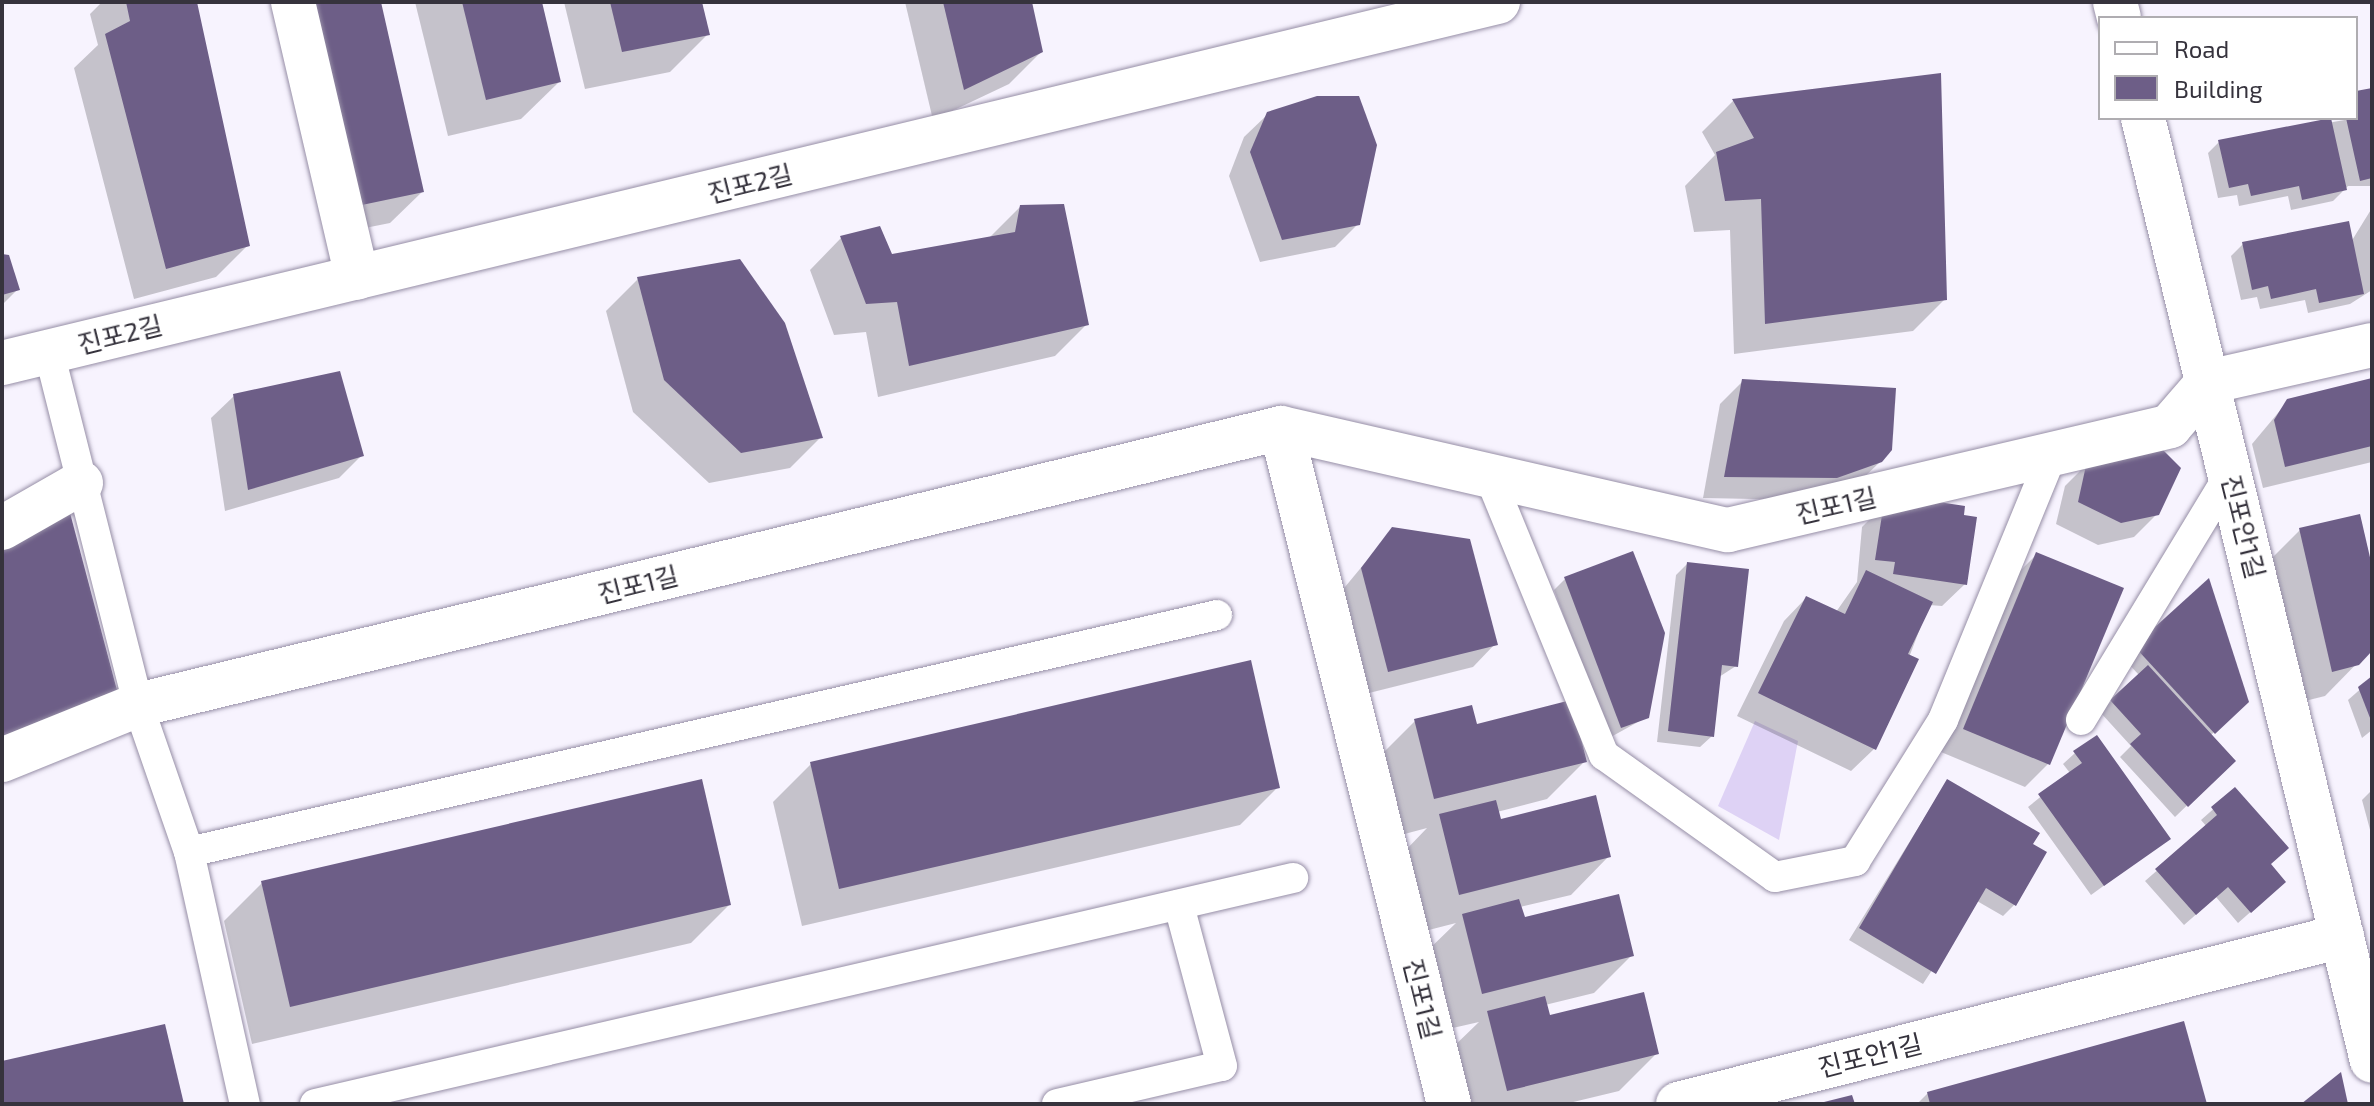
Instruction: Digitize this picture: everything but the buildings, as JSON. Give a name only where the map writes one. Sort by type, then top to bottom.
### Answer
[{"type":"street","points":[[293,2],[357,278]]},
{"type":"street","name":"진포2길","points":[[2,363],[1498,2]]},
{"type":"street","name":"진포안1길","points":[[2143,120],[2231,472],[2351,921],[2372,1061]]},
{"type":"street","points":[[2208,382],[2372,345]]},
{"type":"street","name":"진포1길","points":[[2,760],[138,705],[1281,428],[1728,530],[2170,426],[2208,382]]},
{"type":"street","name":"진포1길","points":[[1281,428],[1449,1104]]},
{"type":"street","points":[[2,528],[81,483]]},
{"type":"street","name":"진포안1길","points":[[1678,1104],[2351,921]]},
{"type":"lane","points":[[49,352],[138,705],[189,852],[245,1104]]},
{"type":"lane","points":[[1489,475],[1604,755],[1775,877],[1855,861],[1943,720],[2052,454]]},
{"type":"lane","points":[[2081,720],[2231,472]]},
{"type":"lane","points":[[189,852],[1217,615]]},
{"type":"lane","points":[[315,1104],[376,1097],[1293,878]]},
{"type":"lane","points":[[1057,1104],[1222,1066],[1179,905]]},
{"type":"shaded area","points":[[1755,721],[1798,741],[1779,840],[1718,806]]}]
